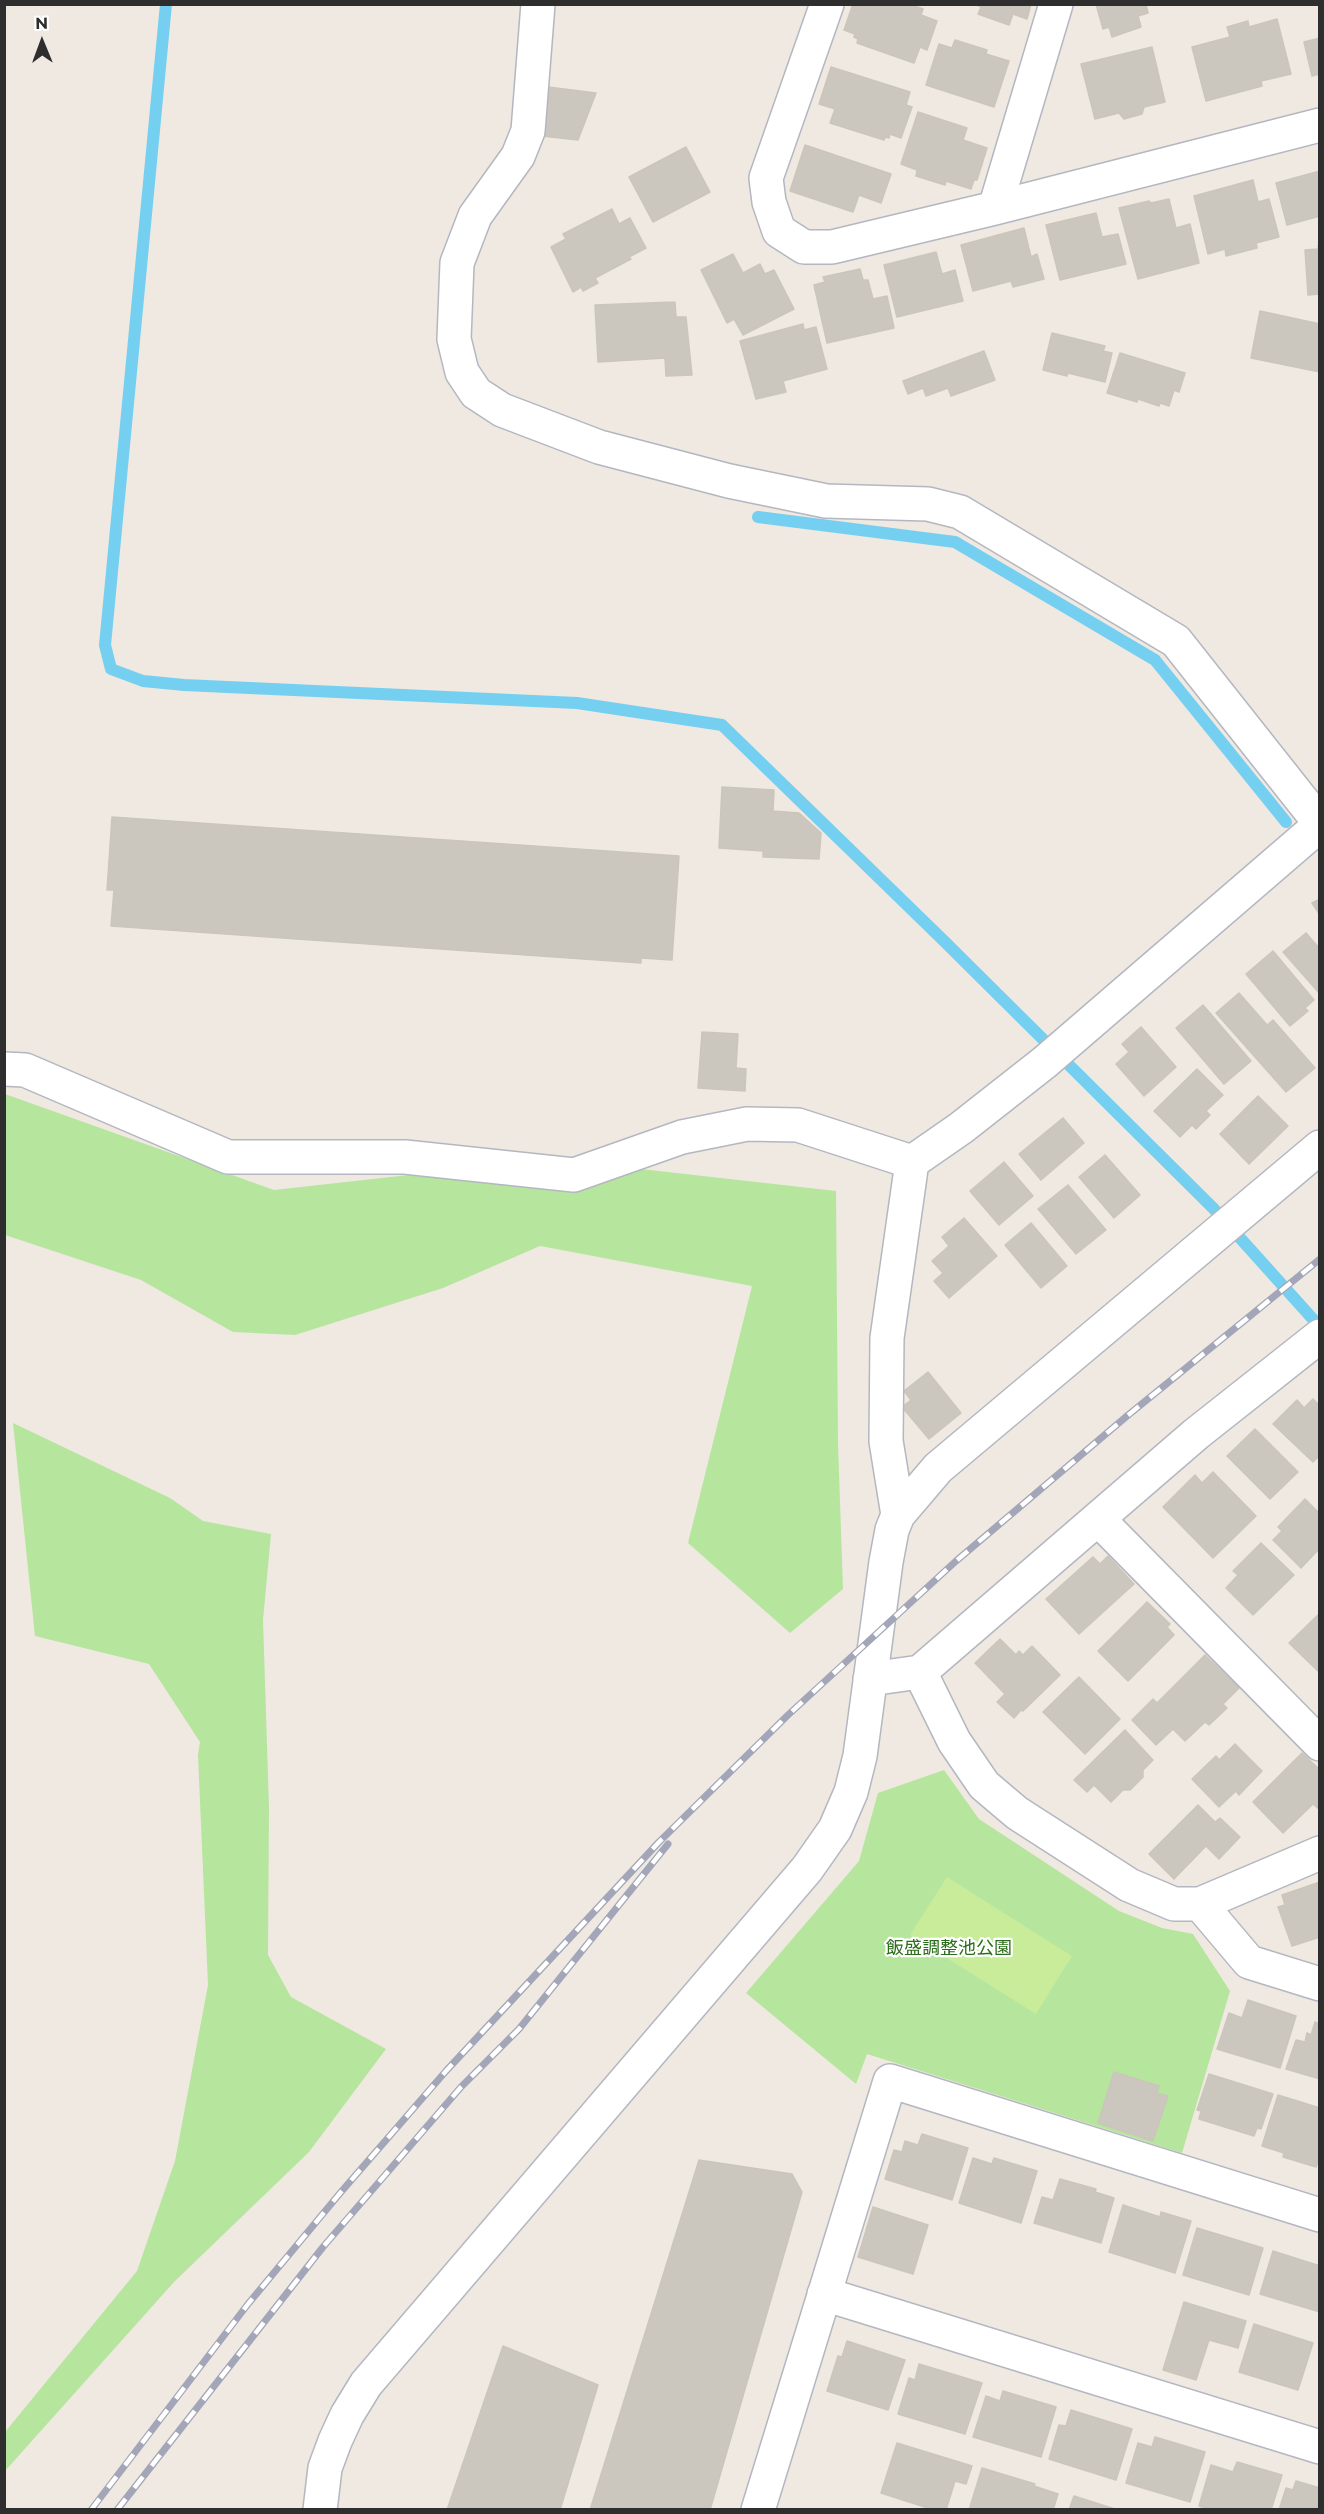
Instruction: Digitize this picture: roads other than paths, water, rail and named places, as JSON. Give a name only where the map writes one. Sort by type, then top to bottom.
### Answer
[{"type":"street","points":[[538,4],[528,131],[518,156],[474,216],[457,263],[454,339],[462,372],[476,393],[502,410],[599,447],[729,481],[826,501],[928,504],[960,512],[1176,641],[1320,824],[1045,1062],[961,1128],[912,1162],[887,1338],[886,1442],[898,1515]]},
{"type":"street","points":[[827,4],[766,178],[769,202],[779,231],[804,248],[832,247],[995,208],[1320,124]]},
{"type":"street","points":[[995,208],[1056,4]]},
{"type":"street","points":[[4,1069],[25,1070],[228,1157],[405,1157],[573,1175],[682,1137],[747,1124],[798,1125],[912,1162]]},
{"type":"street","points":[[320,2510],[326,2468],[335,2441],[347,2415],[366,2384],[807,1869],[835,1829],[851,1792],[860,1756],[890,1541],[898,1515],[938,1468],[1320,1147]]},
{"type":"street","points":[[870,1680],[920,1672],[1196,1434],[1314,1351]]},
{"type":"street","points":[[1098,1519],[1320,1744]]},
{"type":"street","points":[[920,1672],[954,1741],[984,1785],[1017,1813],[1129,1885],[1174,1904],[1200,1904],[1320,1853]]},
{"type":"street","points":[[1200,1904],[1249,1962],[1320,1984]]},
{"type":"street","points":[[761,2509],[890,2081],[1320,2215]]},
{"type":"street","points":[[824,2294],[1320,2447]]},
{"type":"waterway","points":[[166,4],[105,645],[111,669],[143,681],[184,685],[577,703],[722,725],[1214,1209],[1320,1327]]},
{"type":"waterway","points":[[758,517],[955,542],[1155,660],[1286,822]]},
{"type":"railway","points":[[91,2510],[248,2304],[341,2192],[446,2071],[659,1842],[788,1715],[956,1561],[1127,1416],[1320,1259]]},
{"type":"railway","points":[[117,2510],[323,2247],[461,2087],[519,2029],[668,1844]]},
{"type":"park label","name":"飯盛調整池公園","points":[[949,1949]]}]
